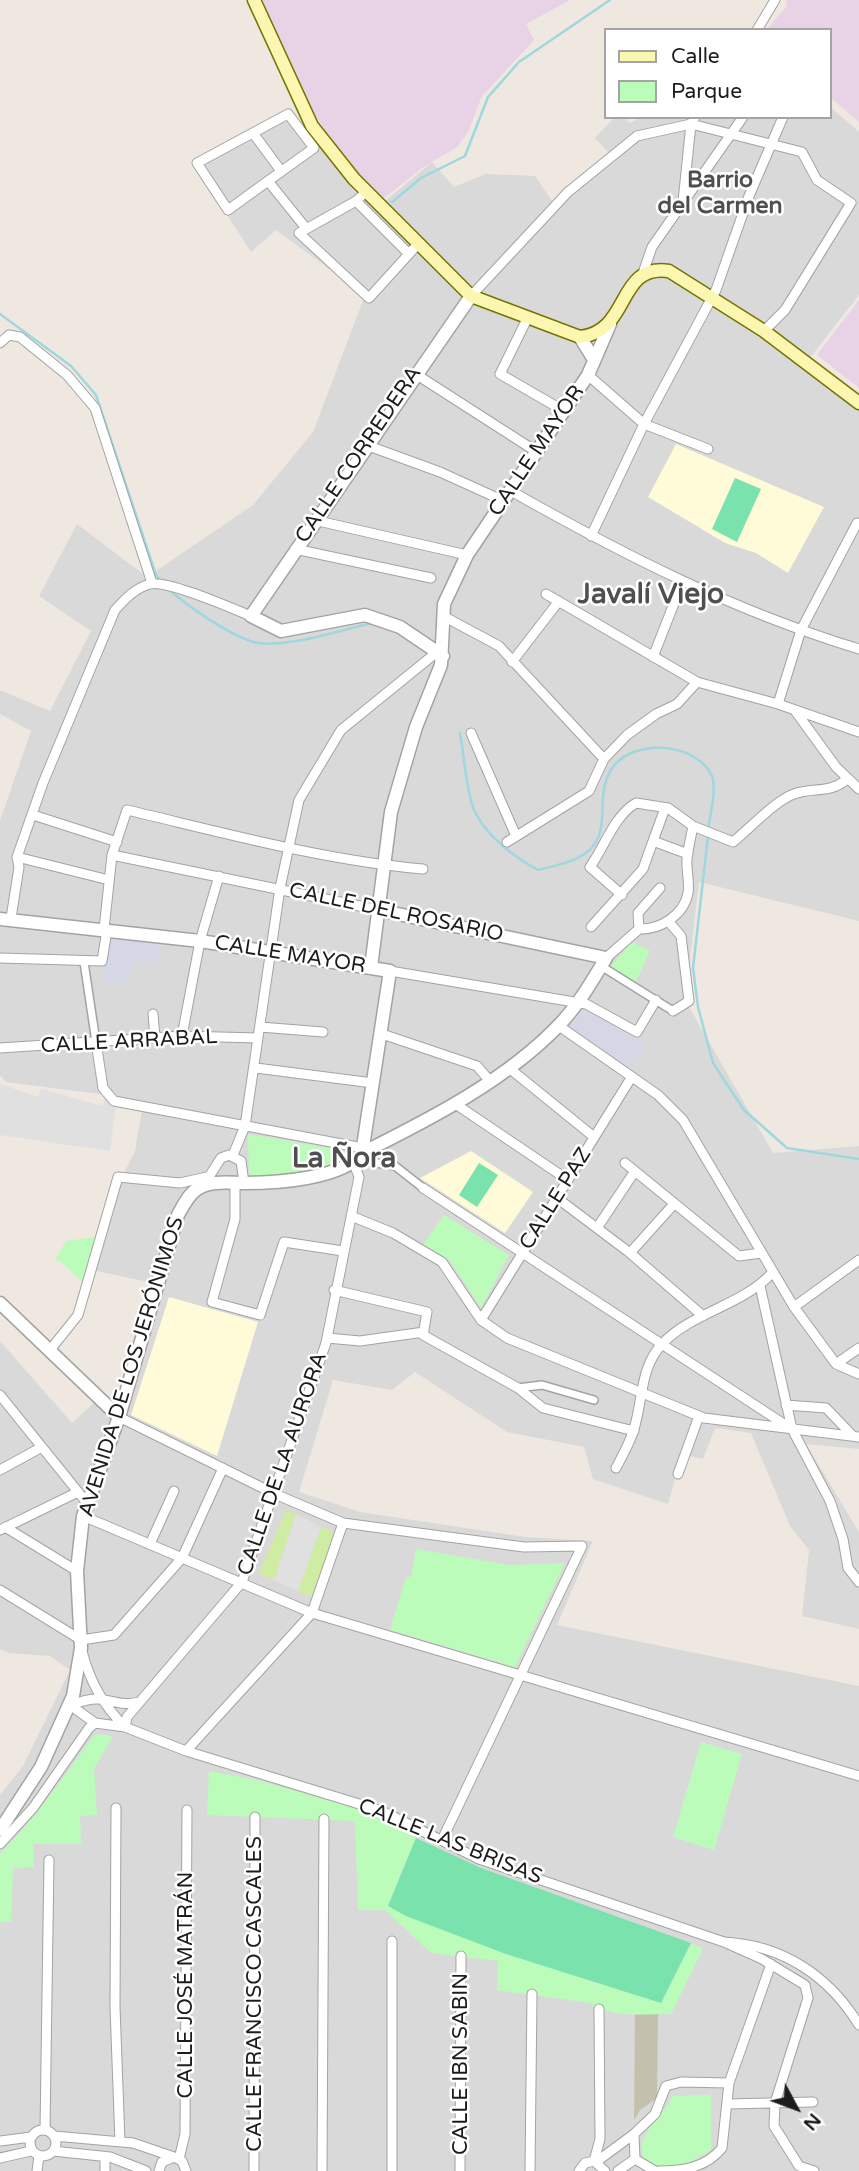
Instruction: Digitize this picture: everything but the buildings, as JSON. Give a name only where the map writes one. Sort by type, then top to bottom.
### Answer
[{"type":"main road","points":[[254,0],[312,126],[366,192],[471,296],[580,337],[598,333],[610,324]]},
{"type":"main road","points":[[643,273],[654,268],[669,271],[764,331],[859,403]]},
{"type":"main road","name":"CALLE MAYOR","points":[[610,324],[635,280],[643,273]]},
{"type":"street","points":[[758,28],[775,0]]},
{"type":"street","points":[[288,114],[314,148],[281,172],[228,210],[197,163],[288,114]]},
{"type":"street","points":[[643,273],[652,247],[742,119]]},
{"type":"street","points":[[591,536],[710,296],[716,290],[782,119]]},
{"type":"street","points":[[683,203],[693,121]]},
{"type":"street","points":[[471,296],[568,192],[637,136],[693,121],[732,135],[802,152],[817,180],[852,203],[785,310],[764,331]]},
{"type":"street","points":[[253,133],[281,172]]},
{"type":"street","points":[[268,181],[302,230],[369,298],[418,244]]},
{"type":"street","points":[[302,230],[356,201],[366,192]]},
{"type":"street","points":[[356,201],[409,254]]},
{"type":"street","name":"CALLE CORREDERA","points":[[251,616],[414,373],[471,296]]},
{"type":"street","points":[[527,319],[500,374],[564,411]]},
{"type":"street","name":"CALLE MAYOR","points":[[371,967],[382,865],[394,800],[440,654],[444,604],[467,555],[588,376],[593,358],[610,324]]},
{"type":"street","points":[[0,342],[9,335],[20,337],[67,375],[95,408],[152,583]]},
{"type":"street","points":[[580,337],[593,358]]},
{"type":"street","points":[[414,373],[537,452]]},
{"type":"street","points":[[588,376],[645,424],[708,449]]},
{"type":"street","points":[[366,445],[507,496],[682,583],[802,630],[859,649]]},
{"type":"street","points":[[314,520],[467,555]]},
{"type":"street","points":[[778,704],[802,630],[858,523]]},
{"type":"street","points":[[295,549],[431,578]]},
{"type":"street","points":[[5,919],[19,867],[17,857],[93,658],[115,610],[131,593],[152,583],[193,593],[281,631],[365,615],[400,626],[440,654],[412,670],[341,730],[299,800],[280,888],[256,1068],[245,1126],[233,1155]]},
{"type":"street","points":[[653,657],[682,583]]},
{"type":"street","points":[[546,594],[697,682],[778,704],[859,732]]},
{"type":"street","points":[[512,662],[559,601]]},
{"type":"street","points":[[445,617],[499,646],[604,759]]},
{"type":"street","points":[[471,733],[512,839],[589,790],[604,759],[627,735],[656,714],[677,704],[697,682]]},
{"type":"street","points":[[795,710],[846,780],[859,789]]},
{"type":"street","points":[[622,895],[590,867],[609,840],[622,811],[636,803],[665,808],[693,827],[733,842],[794,794],[829,789],[846,780]]},
{"type":"street","points":[[591,927],[643,869],[665,808]]},
{"type":"street","points":[[0,958],[102,961],[112,855],[127,810],[288,848],[382,865],[423,869]]},
{"type":"street","points":[[33,815],[117,842]]},
{"type":"street","points":[[668,921],[681,936],[689,1001],[673,1011],[604,962],[639,929],[651,930],[668,921],[682,907],[688,892],[688,854],[693,827]]},
{"type":"street","points":[[653,841],[688,854]]},
{"type":"street","name":"CALLE DEL ROSARIO","points":[[112,855],[280,888],[604,962]]},
{"type":"street","points":[[17,857],[109,880]]},
{"type":"street","points":[[182,1036],[200,941],[219,876]]},
{"type":"street","points":[[639,929],[638,913],[660,888]]},
{"type":"street","name":"CALLE MAYOR","points":[[5,919],[271,951],[586,1004],[637,1032],[656,1000]]},
{"type":"street","points":[[84,961],[103,1088],[114,1101],[245,1126],[395,1166],[424,1188],[792,1429]]},
{"type":"street","name":"AVENIDA DE LOS JERÓNIMOS","points":[[0,1830],[41,1767],[70,1705],[81,1644],[77,1571],[85,1509],[119,1417],[178,1215],[190,1196],[205,1182],[274,1182],[342,1170],[359,1156],[454,1103],[509,1068],[559,1026],[578,1003],[604,962]]},
{"type":"street","points":[[359,1156],[382,1034],[390,971]]},
{"type":"street","points":[[153,1014],[155,1038]]},
{"type":"street","points":[[559,1026],[658,1095],[683,1120],[794,1307],[836,1364],[859,1374]]},
{"type":"street","points":[[260,1027],[323,1032]]},
{"type":"street","points":[[382,1034],[477,1066],[489,1080]]},
{"type":"street","name":"CALLE ARRABAL","points":[[0,1048],[182,1036],[258,1038]]},
{"type":"street","points":[[256,1068],[373,1083]]},
{"type":"street","points":[[509,1068],[594,1137]]},
{"type":"street","name":"CALLE PAZ","points":[[481,1320],[631,1078]]},
{"type":"street","points":[[454,1103],[568,1180]]},
{"type":"street","points":[[50,1350],[78,1315],[118,1177],[180,1183],[205,1182],[225,1156],[233,1155],[243,1164],[234,1183],[236,1219],[212,1302],[260,1315],[284,1242],[343,1251]]},
{"type":"street","name":"CALLE DE LA AURORA","points":[[125,1727],[127,1717],[242,1583],[327,1338],[334,1290],[359,1177],[359,1156]]},
{"type":"street","points":[[625,1163],[739,1256],[761,1253]]},
{"type":"street","points":[[217,1166],[234,1183]]},
{"type":"street","points":[[597,1228],[635,1171]]},
{"type":"street","points":[[180,1183],[190,1196]]},
{"type":"street","points":[[556,1198],[630,1253],[703,1316]]},
{"type":"street","points":[[630,1253],[674,1204]]},
{"type":"street","points":[[351,1216],[393,1233],[442,1262],[481,1320],[507,1338],[699,1416],[856,1436]]},
{"type":"street","points":[[794,1307],[859,1260]]},
{"type":"street","points":[[616,1468],[634,1431],[647,1366],[663,1343],[703,1316],[760,1286],[772,1273]]},
{"type":"street","points":[[760,1286],[792,1429],[830,1501],[843,1539],[848,1568],[859,1582]]},
{"type":"street","points":[[334,1290],[427,1312],[424,1334]]},
{"type":"street","points":[[0,1303],[119,1417],[275,1494],[343,1523],[524,1547],[582,1546],[442,1840]]},
{"type":"street","points":[[327,1338],[360,1342],[424,1334],[518,1388],[543,1408],[634,1431]]},
{"type":"street","points":[[836,1364],[859,1348]]},
{"type":"street","points":[[518,1388],[542,1385],[594,1400]]},
{"type":"street","points":[[0,1395],[78,1492],[85,1509],[150,1544],[312,1613],[859,1776]]},
{"type":"street","points":[[786,1405],[826,1408],[856,1436]]},
{"type":"street","points":[[678,1474],[699,1416]]},
{"type":"street","points":[[0,1470],[42,1447]]},
{"type":"street","points":[[81,1644],[114,1635],[182,1558],[223,1468]]},
{"type":"street","points":[[150,1544],[174,1491]]},
{"type":"street","points":[[3,1529],[78,1492]]},
{"type":"street","points":[[186,1751],[312,1613],[343,1523]]},
{"type":"street","points":[[3,1529],[77,1571]]},
{"type":"street","points":[[0,1590],[81,1644],[89,1678],[125,1727]]},
{"type":"street","points":[[70,1705],[89,1699],[102,1699],[118,1705],[140,1702]]},
{"type":"street","points":[[0,1843],[33,1808],[89,1728],[96,1723],[70,1705]]},
{"type":"street","name":"CALLE LAS BRISAS","points":[[96,1723],[125,1727],[186,1751],[382,1811],[479,1859],[724,1942],[741,1943],[776,1953],[819,1975],[859,2025]]},
{"type":"street","points":[[116,1808],[116,2007],[120,2142]]},
{"type":"street","name":"CALLE JOSÉ MATRÁN","points":[[181,2163],[184,2134],[187,1810]]},
{"type":"street","name":"CALLE FRANCISCO CASCALES","points":[[254,1817],[254,2171]]},
{"type":"street","points":[[322,2171],[324,1819]]},
{"type":"street","points":[[49,1860],[50,2133],[53,2151]]},
{"type":"street","points":[[392,2171],[393,1941]]},
{"type":"street","points":[[724,1942],[805,1985],[808,1998],[775,2103],[775,2126],[799,2166],[814,2171]]},
{"type":"street","name":"CALLE IBN SABIN","points":[[460,2171],[461,1956]]},
{"type":"street","points":[[635,2159],[657,2171],[687,2171],[716,2155],[722,2148],[729,2082],[771,1965]]},
{"type":"street","points":[[530,2171],[532,1994]]},
{"type":"street","points":[[595,2161],[600,2140],[599,2009]]},
{"type":"street","points":[[578,2169],[595,2161],[634,2134],[655,2114],[663,2092],[672,2083],[729,2082]]},
{"type":"street","points":[[727,2104],[813,2102]]},
{"type":"street","points":[[0,2141],[31,2137],[37,2131],[120,2142],[163,2151],[194,2171]]},
{"type":"street","points":[[634,2134],[635,2159]]},
{"type":"street","points":[[31,2137],[37,2171]]},
{"type":"street","points":[[0,2158],[53,2151],[105,2157],[146,2171]]},
{"type":"street","points":[[105,2157],[105,2171]]},
{"type":"street","points":[[159,2171],[166,2159],[181,2163]]},
{"type":"street","points":[[618,2171],[635,2159]]},
{"type":"street","points":[[595,2161],[605,2171]]},
{"type":"shaded area","points":[[262,0],[570,0],[526,24],[534,40],[482,96],[468,132],[457,147],[422,168],[383,199],[351,168],[313,112]]},
{"type":"shaded area","points":[[786,0],[859,0],[859,122],[831,98],[831,28],[768,28],[787,6]]},
{"type":"shaded area","points":[[291,108],[360,198],[384,202],[432,162],[454,187],[486,174],[535,176],[555,205],[609,153],[595,138],[613,119],[625,119],[630,123],[638,119],[831,119],[831,108],[859,132],[859,295],[809,359],[859,399],[859,921],[699,882],[685,1000],[773,1153],[859,1146],[859,1449],[806,1444],[859,1532],[859,1629],[802,1616],[809,1550],[790,1526],[751,1433],[715,1428],[703,1459],[682,1454],[668,1504],[593,1479],[584,1447],[507,1432],[415,1372],[392,1390],[333,1380],[299,1492],[360,1512],[525,1537],[593,1541],[557,1625],[859,1686],[859,2171],[0,2171],[0,1795],[23,1766],[70,1670],[50,1656],[9,1653],[0,1649],[0,1341],[72,1423],[99,1398],[113,1411],[149,1282],[91,1270],[118,1185],[135,1151],[142,1110],[107,1095],[6,1082],[0,1075],[0,821],[31,731],[0,714],[0,690],[50,711],[91,631],[39,596],[77,524],[147,577],[253,505],[313,432],[365,295],[276,230],[251,252],[192,161]]},
{"type":"shaded area","points":[[859,300],[859,388],[817,355]]},
{"type":"shaded area","points":[[676,444],[824,507],[788,573],[756,553],[725,543],[648,497]]},
{"type":"shaded area","points":[[107,930],[160,936],[158,962],[133,961],[132,979],[105,985],[102,961]]},
{"type":"shaded area","points":[[586,1004],[637,1032],[647,1045],[626,1074],[565,1030]]},
{"type":"shaded area","points":[[0,1084],[38,1097],[41,1089],[103,1106],[105,1098],[116,1106],[110,1151],[0,1135]]},
{"type":"shaded area","points":[[471,1151],[533,1192],[505,1233],[420,1178]]},
{"type":"shaded area","points":[[169,1297],[258,1322],[217,1456],[131,1415]]},
{"type":"shaded area","points":[[296,1514],[321,1527],[298,1591],[274,1580]]},
{"type":"shaded area","points":[[635,2014],[658,2014],[657,2098],[640,2110],[634,2120]]},
{"type":"green space","points":[[735,478],[761,489],[737,542],[712,529]]},
{"type":"green space","points":[[632,942],[650,951],[634,986],[607,970]]},
{"type":"green space","points":[[248,1134],[352,1152],[344,1165],[280,1179],[249,1176]]},
{"type":"green space","points":[[479,1163],[498,1175],[477,1207],[459,1195]]},
{"type":"green space","points":[[444,1215],[509,1255],[481,1308],[450,1261],[423,1245]]},
{"type":"green space","points":[[101,1236],[87,1286],[61,1262],[55,1260],[66,1241]]},
{"type":"green space","points":[[286,1510],[296,1514],[274,1580],[259,1574]]},
{"type":"green space","points":[[321,1527],[335,1533],[312,1597],[298,1591]]},
{"type":"green space","points":[[416,1549],[509,1565],[565,1563],[515,1667],[390,1630],[406,1577],[411,1577]]},
{"type":"green space","points":[[95,1734],[113,1736],[94,1769],[97,1815],[80,1816],[81,1844],[33,1844],[34,1867],[13,1868],[11,1922],[0,1922],[0,1854],[37,1813]]},
{"type":"green space","points":[[701,1742],[742,1754],[714,1850],[673,1837]]},
{"type":"green space","points":[[209,1771],[257,1780],[366,1811],[416,1838],[388,1906],[406,1916],[506,1954],[661,2003],[691,1943],[703,1949],[671,2014],[618,2013],[590,2003],[497,1990],[498,1961],[431,1953],[385,1910],[358,1910],[355,1821],[207,1815]]},
{"type":"green space","points":[[416,1838],[481,1868],[691,1943],[661,2003],[506,1954],[406,1916],[388,1906]]},
{"type":"green space","points":[[711,2095],[711,2150],[696,2159],[673,2166],[648,2163],[643,2154],[644,2137],[672,2096]]},
{"type":"waterway","points":[[392,202],[421,178],[465,156],[488,97],[519,62],[610,0]]},
{"type":"waterway","points":[[0,314],[71,366],[96,395],[156,575],[161,582]]},
{"type":"waterway","points":[[168,589],[219,625],[250,641],[294,642],[372,623]]},
{"type":"waterway","points":[[460,733],[469,793],[479,820],[502,845],[538,870],[572,860],[588,852],[601,831],[604,788],[611,770],[620,760],[647,749],[678,750],[704,764],[712,776],[714,788],[708,830]]},
{"type":"waterway","points":[[708,836],[693,968],[698,1007],[713,1063],[744,1110],[787,1148],[859,1159]]},
{"type":"district","name":"Barrio del Carmen","points":[[720,194]]},
{"type":"district","name":"Javalí Viejo","points":[[651,596]]},
{"type":"district","name":"La Ñora","points":[[344,1160]]}]
